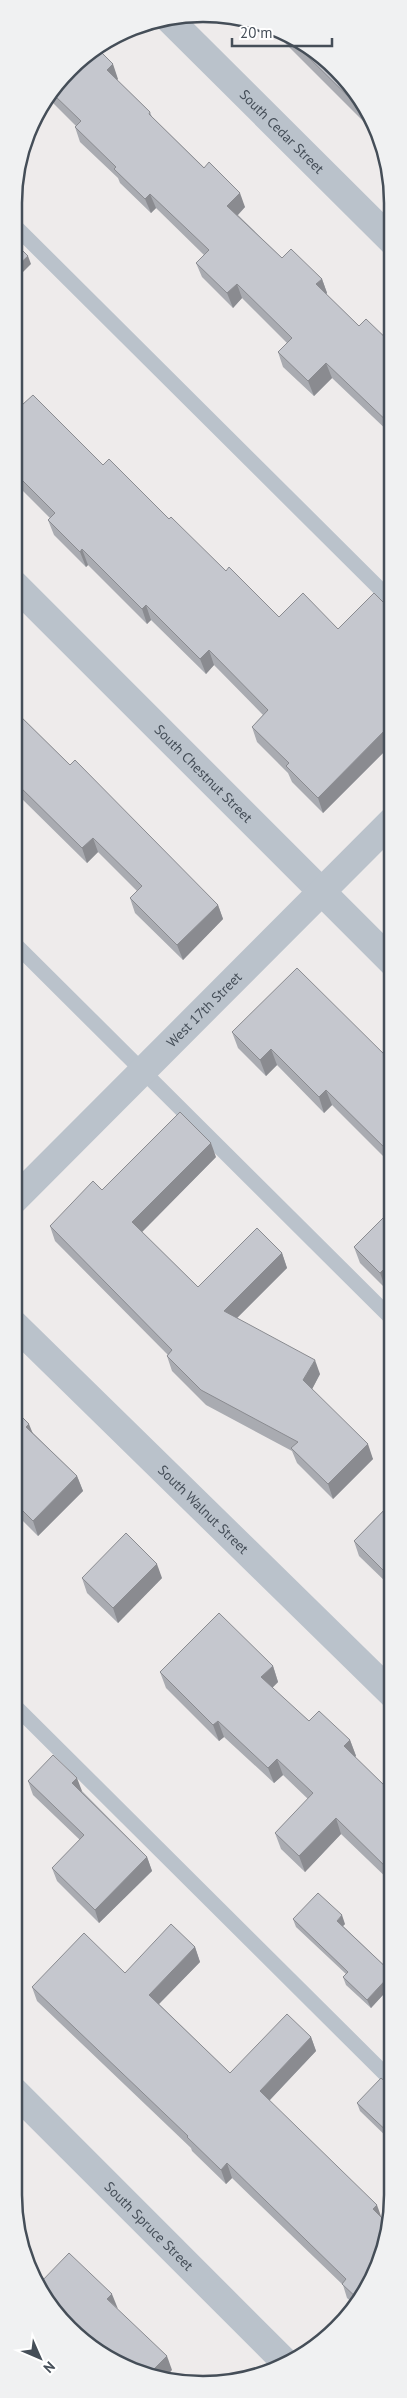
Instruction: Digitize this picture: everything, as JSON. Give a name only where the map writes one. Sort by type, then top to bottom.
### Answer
[{"type":"street","name":"South Cedar Street","points":[[175,25],[384,233]]},
{"type":"street","name":"South Chestnut Street","points":[[22,592],[384,954]]},
{"type":"street","name":"West 17th Street","points":[[22,1192],[384,829]]},
{"type":"street","name":"South Walnut Street","points":[[22,1332],[384,1686]]},
{"type":"street","name":"South Spruce Street","points":[[22,2099],[281,2358]]},
{"type":"lane","points":[[22,233],[384,593]]},
{"type":"lane","points":[[22,951],[384,1311]]},
{"type":"lane","points":[[22,1713],[384,2073]]},
{"type":"building","points":[[102,53],[113,64],[107,70],[150,112],[149,114],[204,168],[209,162],[240,193],[227,206],[282,258],[291,249],[322,279],[316,284],[359,326],[366,319],[384,336],[384,418],[326,363],[308,381],[278,352],[292,338],[237,284],[227,293],[196,263],[209,250],[150,194],[145,199],[114,169],[116,167],[75,127],[81,121],[57,98],[84,67]]},
{"type":"building","points":[[305,54],[323,67],[340,84],[352,100]]},
{"type":"building","points":[[22,250],[28,256],[22,262]]},
{"type":"building","points":[[33,395],[103,465],[109,459],[169,519],[171,517],[226,571],[229,567],[279,617],[303,593],[338,629],[374,593],[384,603],[384,731],[318,798],[286,766],[289,763],[252,727],[268,710],[209,650],[200,659],[146,605],[142,609],[82,549],[80,552],[48,520],[55,513],[22,480],[22,405]]},
{"type":"building","points":[[22,718],[70,765],[75,760],[218,905],[177,945],[130,898],[142,886],[93,838],[82,848],[22,789]]},
{"type":"building","points":[[297,968],[384,1054],[384,1147],[326,1090],[319,1097],[271,1049],[260,1060],[232,1032]]},
{"type":"building","points":[[180,1112],[211,1143],[132,1222],[198,1287],[257,1228],[282,1253],[224,1311],[315,1360],[303,1380],[368,1444],[328,1484],[291,1448],[298,1442],[201,1390],[167,1356],[172,1350],[50,1226],[93,1181],[102,1190]]},
{"type":"building","points":[[384,1217],[384,1269],[380,1273],[354,1247]]},
{"type":"building","points":[[22,1417],[29,1424],[26,1427],[77,1476],[33,1521],[22,1510]]},
{"type":"building","points":[[384,1510],[384,1571],[354,1541]]},
{"type":"building","points":[[126,1533],[157,1564],[113,1608],[82,1578]]},
{"type":"building","points":[[219,1613],[273,1666],[261,1677],[309,1721],[319,1711],[350,1740],[344,1746],[384,1785],[384,1865],[336,1818],[299,1856],[275,1833],[313,1793],[277,1759],[268,1768],[218,1721],[213,1725],[160,1672]]},
{"type":"building","points":[[53,1755],[77,1778],[72,1783],[147,1857],[95,1910],[52,1868],[84,1835],[28,1781]]},
{"type":"building","points":[[318,1893],[342,1915],[337,1921],[384,1965],[384,1982],[367,2000],[343,1977],[348,1972],[293,1919]]},
{"type":"building","points":[[171,1924],[195,1947],[149,1995],[230,2073],[287,2014],[311,2037],[260,2091],[377,2205],[373,2209],[383,2219],[381,2230],[371,2264],[354,2295],[342,2284],[346,2279],[227,2163],[221,2170],[32,1987],[84,1933],[125,1973]]},
{"type":"building","points":[[381,2078],[384,2080],[384,2128],[357,2103]]},
{"type":"building","points":[[69,2253],[112,2294],[107,2299],[167,2356],[155,2368],[134,2362],[103,2345],[84,2331],[67,2314],[44,2279]]}]
